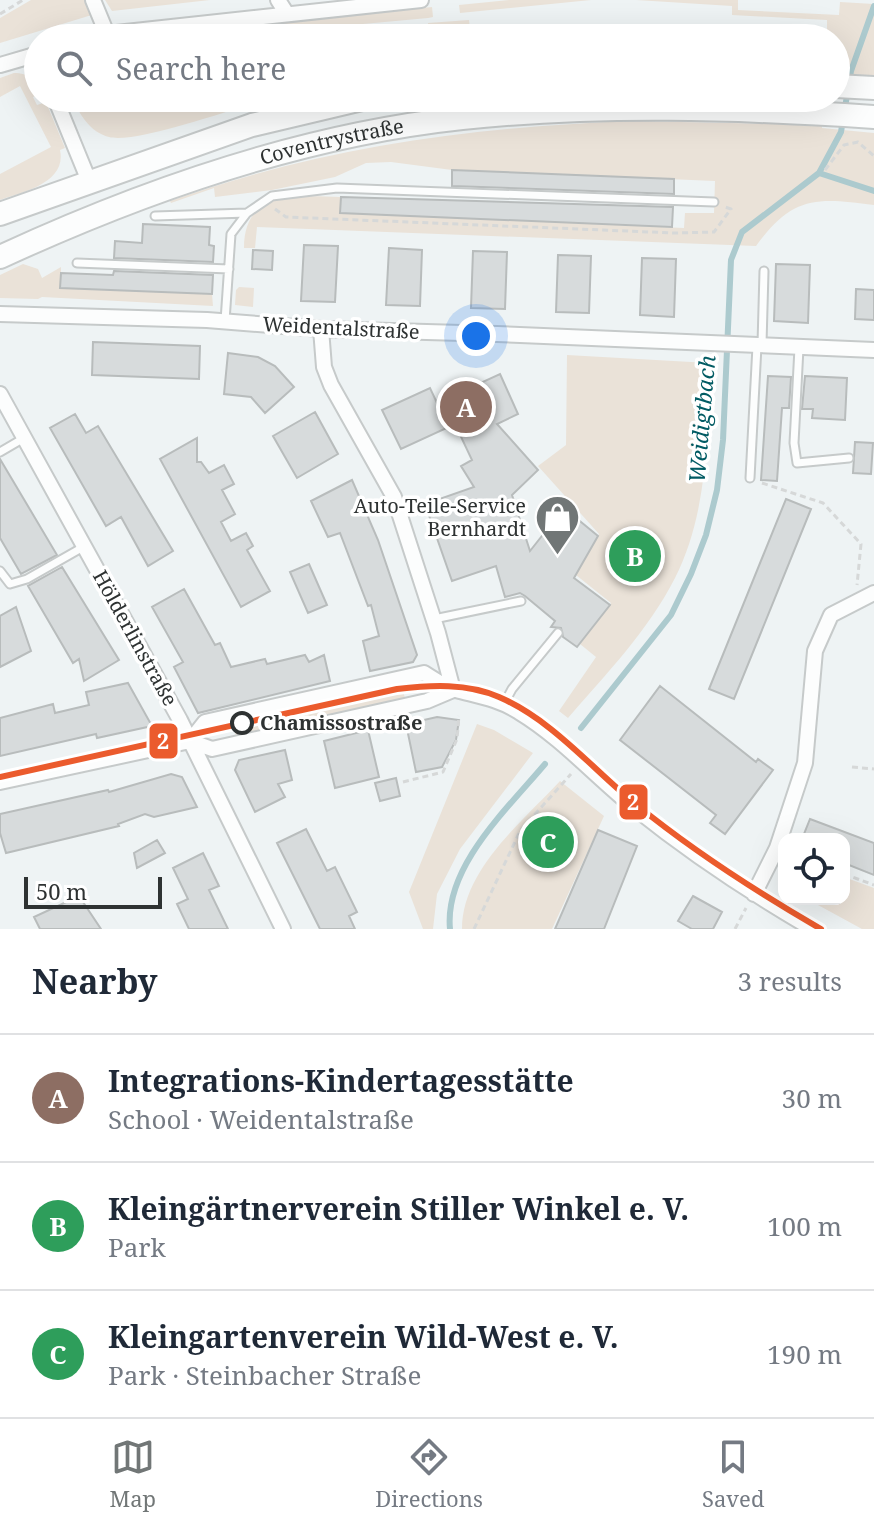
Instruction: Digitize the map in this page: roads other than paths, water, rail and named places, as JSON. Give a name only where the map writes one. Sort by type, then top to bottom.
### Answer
[{"type":"main road","points":[[850,87],[873,88]]},
{"type":"main road","name":"Coventrystraße","points":[[0,214],[252,125],[307,112]]},
{"type":"main road","name":"Coventrystraße","points":[[0,257],[101,213],[262,158],[388,129],[460,118],[551,112]]},
{"type":"main road","name":"Coventrystraße","points":[[752,112],[868,116]]},
{"type":"main road","points":[[89,181],[101,213]]},
{"type":"street","points":[[93,0],[98,24]]},
{"type":"street","points":[[278,0],[287,14]]},
{"type":"street","points":[[202,24],[350,4],[421,0]]},
{"type":"street","points":[[0,65],[24,59]]},
{"type":"street","points":[[61,112],[89,181]]},
{"type":"street","name":"Weidentalstraße","points":[[0,314],[874,350]]},
{"type":"street","points":[[321,329],[324,367],[331,385],[394,497],[434,619],[453,690]]},
{"type":"street","name":"Hölderlinstraße","points":[[0,394],[190,741],[283,929]]},
{"type":"street","points":[[754,894],[777,848],[805,763],[815,651],[831,615],[855,600],[874,593]]},
{"type":"street","points":[[190,741],[205,722],[424,673],[453,690],[504,704],[534,722],[647,818],[754,894],[813,929]]},
{"type":"street","points":[[0,782],[190,741],[212,749],[406,706],[453,690]]},
{"type":"lane","points":[[225,321],[231,234],[247,213],[272,196],[337,188],[714,202]]},
{"type":"lane","points":[[155,216],[247,213]]},
{"type":"lane","points":[[77,263],[229,269]]},
{"type":"lane","points":[[750,478],[755,346],[764,271]]},
{"type":"lane","points":[[799,348],[794,443],[797,463],[849,458]]},
{"type":"lane","points":[[0,452],[24,438]]},
{"type":"lane","points":[[0,571],[10,584],[27,579],[85,546]]},
{"type":"lane","points":[[434,619],[521,601]]},
{"type":"lane","points":[[504,704],[512,689],[558,633]]},
{"type":"waterway","points":[[850,77],[874,6]]},
{"type":"waterway","points":[[819,173],[841,132],[844,112]]},
{"type":"waterway","name":"Weidigtbach","points":[[581,728],[671,615],[706,535],[717,490],[723,440],[731,260],[742,232],[819,173],[874,191]]},
{"type":"waterway","name":"Weidigtbach","points":[[450,929],[451,906],[457,883],[468,861],[497,819],[545,764]]},
{"type":"place","name":"Integrations-Kindertagesstätte","points":[[466,407]]},
{"type":"place","name":"Auto-Teile-Service Bernhardt","points":[[557,556]]},
{"type":"place","name":"Kleingärtnerverein Stiller Winkel e. V.","points":[[635,556]]},
{"type":"place","name":"Chamissostraße","points":[[242,723]]},
{"type":"place","name":"Kleingartenverein Wild-West e. V.","points":[[548,842]]}]
